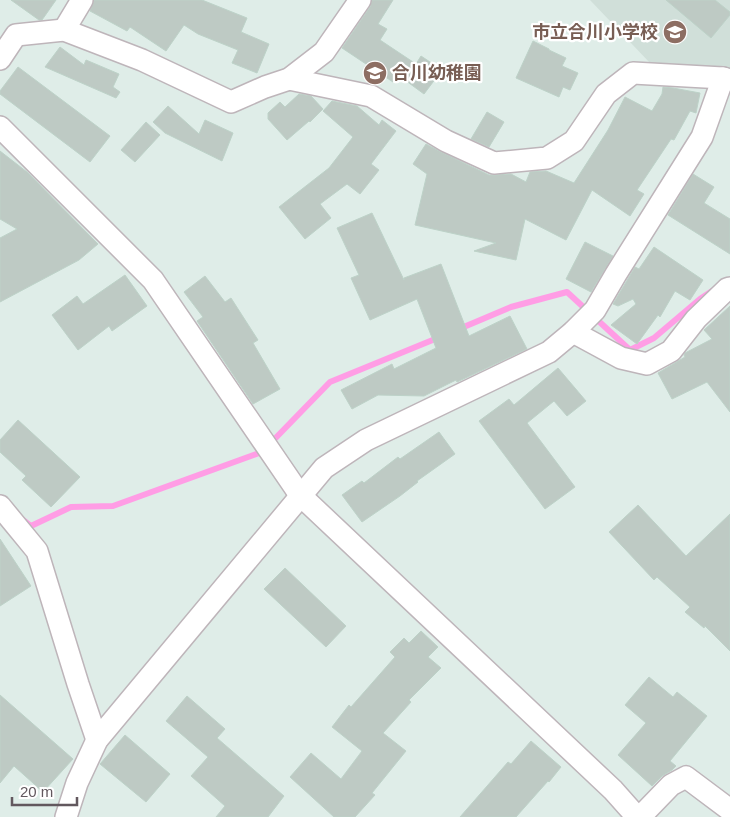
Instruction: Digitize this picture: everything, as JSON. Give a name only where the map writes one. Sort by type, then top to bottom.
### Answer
[{"type":"street","points":[[64,30],[82,0]]},
{"type":"street","points":[[0,59],[16,36],[64,30],[142,60],[231,102],[288,79],[324,52],[360,0]]},
{"type":"street","points":[[66,817],[77,783],[97,740],[324,468],[366,440],[549,352],[595,310],[702,137],[727,79],[633,73],[606,94],[574,141],[547,158],[494,163],[446,141],[371,96],[288,79]]},
{"type":"street","points":[[0,127],[152,280],[300,495],[613,790],[639,817],[671,785],[686,777],[730,810]]},
{"type":"street","points":[[573,332],[621,358],[647,364],[671,351],[696,320],[727,288],[730,288]]},
{"type":"street","points":[[0,506],[37,551],[97,740]]},
{"type":"shaded area","name":"市立合川小学校","points":[[590,0],[730,0],[730,71],[670,64],[651,64]]},
{"type":"building","points":[[11,0],[56,0],[42,20],[39,20]]},
{"type":"building","points":[[94,0],[202,0],[247,18],[241,32],[269,44],[257,73],[232,63],[238,50],[198,34],[184,25],[166,51],[130,27],[127,31],[90,11]]},
{"type":"building","points":[[372,0],[393,0],[378,24],[387,29],[380,40],[416,64],[421,56],[442,70],[424,94],[398,75],[393,82],[342,48],[370,7]]},
{"type":"building","points":[[666,0],[715,0],[730,12],[730,15],[711,38]]},
{"type":"building","points":[[533,41],[566,58],[562,66],[578,73],[570,90],[563,87],[559,97],[516,78]]},
{"type":"building","points":[[60,47],[84,65],[86,60],[119,74],[113,87],[120,92],[116,98],[45,67]]},
{"type":"building","points":[[18,67],[110,136],[90,162],[0,94],[0,91]]},
{"type":"building","points":[[663,87],[700,93],[696,113],[690,111],[674,140],[671,139],[637,190],[644,194],[630,216],[592,190],[566,240],[525,219],[516,260],[474,251],[496,243],[415,225],[427,174],[413,164],[426,144],[489,175],[511,174],[526,182],[530,172],[546,171],[574,183],[608,130],[625,97],[652,111],[662,94]]},
{"type":"building","points":[[299,94],[311,96],[323,109],[287,140],[268,119],[268,113],[280,102],[285,107]]},
{"type":"building","points":[[332,101],[357,106],[379,125],[382,120],[396,131],[371,164],[379,170],[360,194],[347,184],[320,204],[331,218],[305,239],[279,207],[329,168],[353,137],[323,111]]},
{"type":"building","points":[[168,106],[199,134],[205,120],[233,133],[222,161],[165,133],[153,122]]},
{"type":"building","points":[[487,112],[504,122],[489,147],[471,139]]},
{"type":"building","points":[[146,122],[160,135],[135,162],[121,150]]},
{"type":"building","points":[[0,151],[27,172],[98,244],[79,260],[0,302],[0,238],[17,229],[0,219]]},
{"type":"building","points":[[693,174],[714,187],[704,203],[730,219],[730,254],[668,215]]},
{"type":"building","points":[[372,213],[404,280],[404,278],[441,264],[469,336],[510,316],[527,349],[424,396],[378,395],[352,409],[341,390],[392,364],[394,369],[436,348],[417,299],[370,320],[351,278],[359,275],[337,228]]},
{"type":"building","points":[[585,242],[613,256],[591,292],[566,279]]},
{"type":"building","points":[[654,247],[703,280],[690,300],[675,291],[660,317],[658,315],[637,344],[611,325],[636,304],[633,299],[618,306],[613,304],[635,267],[639,269]]},
{"type":"building","points":[[125,275],[147,306],[112,331],[109,326],[78,350],[52,315],[77,296],[83,304]]},
{"type":"building","points":[[205,276],[225,302],[231,298],[258,340],[253,343],[280,389],[253,404],[197,321],[203,317],[184,292]]},
{"type":"building","points":[[730,306],[730,412],[707,382],[672,399],[658,373],[685,357],[685,353],[712,339],[704,330]]},
{"type":"building","points":[[558,368],[586,401],[567,416],[554,401],[527,423],[575,487],[545,509],[479,421],[509,399],[514,405]]},
{"type":"building","points":[[18,420],[80,477],[51,507],[22,480],[26,476],[0,452],[0,440]]},
{"type":"building","points":[[439,432],[455,454],[362,522],[342,495],[362,481],[364,483],[398,457],[400,459]]},
{"type":"building","points":[[638,505],[686,556],[730,514],[730,651],[705,626],[704,628],[685,612],[690,607],[657,577],[654,580],[609,532]]},
{"type":"building","points":[[0,539],[31,586],[0,606]]},
{"type":"building","points":[[285,568],[346,626],[326,647],[264,589]]},
{"type":"building","points":[[421,631],[438,647],[428,657],[441,668],[409,700],[411,702],[383,733],[406,751],[372,793],[375,795],[355,817],[334,817],[290,777],[311,753],[341,779],[362,751],[332,727],[349,705],[351,707],[395,657],[390,652],[404,638],[409,643]]},
{"type":"building","points":[[649,677],[673,697],[677,692],[707,716],[670,761],[676,766],[652,786],[618,755],[646,723],[625,705]]},
{"type":"building","points":[[0,695],[73,759],[43,792],[14,766],[0,783]]},
{"type":"building","points":[[187,696],[225,729],[217,738],[284,796],[268,817],[216,817],[225,806],[191,776],[208,757],[166,721]]},
{"type":"building","points":[[125,735],[170,774],[146,802],[100,764]]},
{"type":"building","points":[[531,741],[561,767],[549,782],[516,817],[460,817],[508,762],[511,764]]},
{"type":"waterway","points":[[459,329],[511,307],[567,292],[630,350],[654,338],[712,291]]},
{"type":"waterway","points":[[22,519],[31,526],[71,507],[113,506],[262,452],[330,382],[440,337]]},
{"type":"place","name":"市立合川小学校","points":[[675,32]]},
{"type":"place","name":"合川幼稚園","points":[[375,73]]}]
